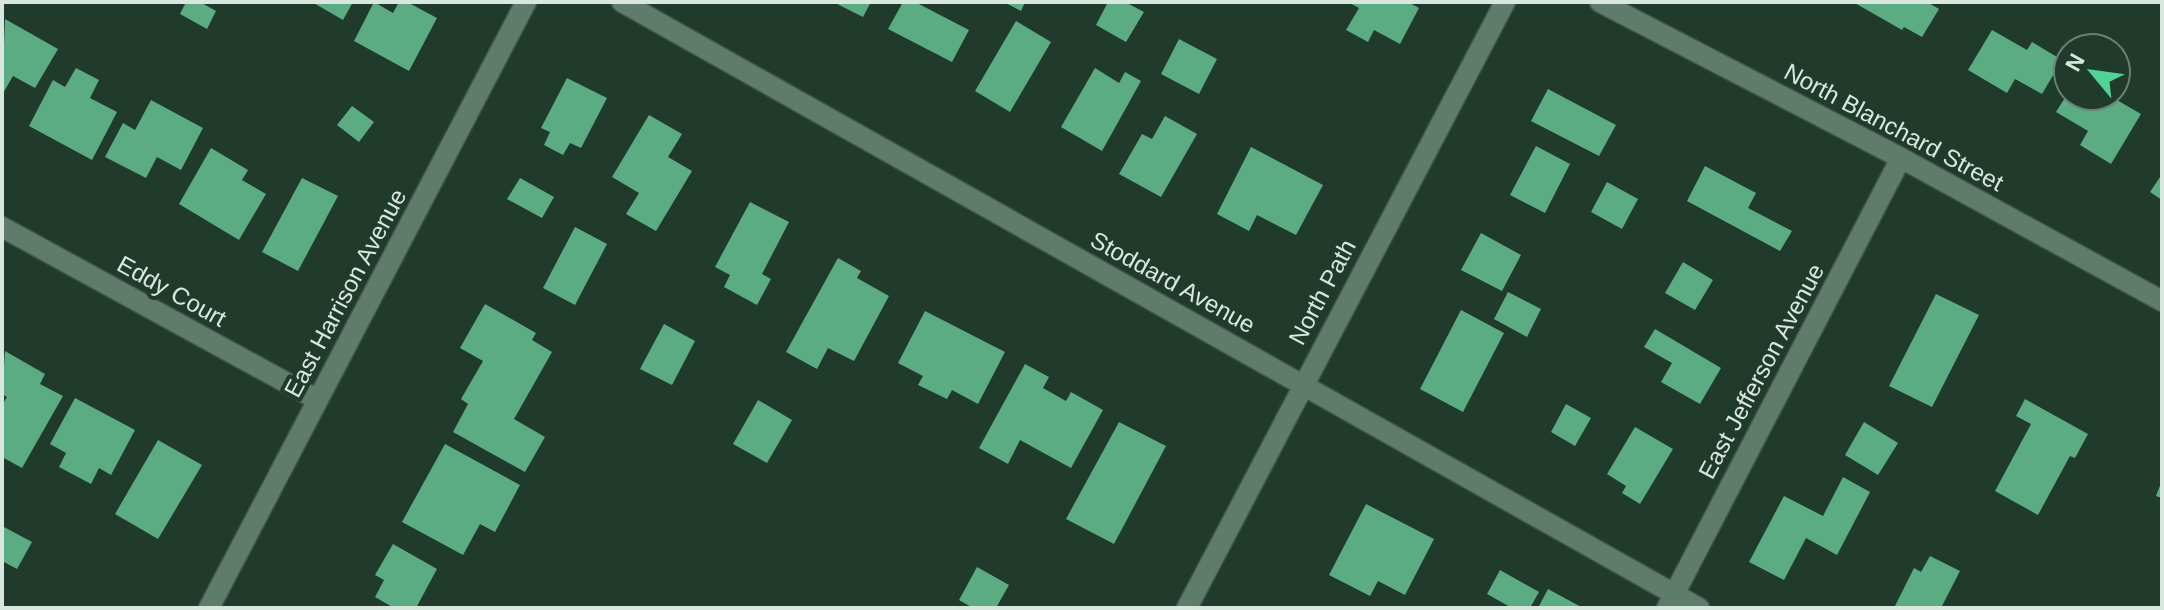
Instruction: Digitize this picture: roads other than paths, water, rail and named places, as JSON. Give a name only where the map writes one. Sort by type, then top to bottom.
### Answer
[{"type":"street","name":"East Harrison Avenue","points":[[209,608],[526,2]]},
{"type":"street","name":"Stoddard Avenue","points":[[622,2],[1302,385],[1670,601],[1699,608]]},
{"type":"street","name":"North Path","points":[[1187,608],[1505,2]]},
{"type":"street","name":"North Blanchard Street","points":[[1600,2],[1901,158],[2162,301]]},
{"type":"street","name":"East Jefferson Avenue","points":[[1670,601],[1901,158]]},
{"type":"street","name":"Eddy Court","points":[[2,227],[318,400]]}]
